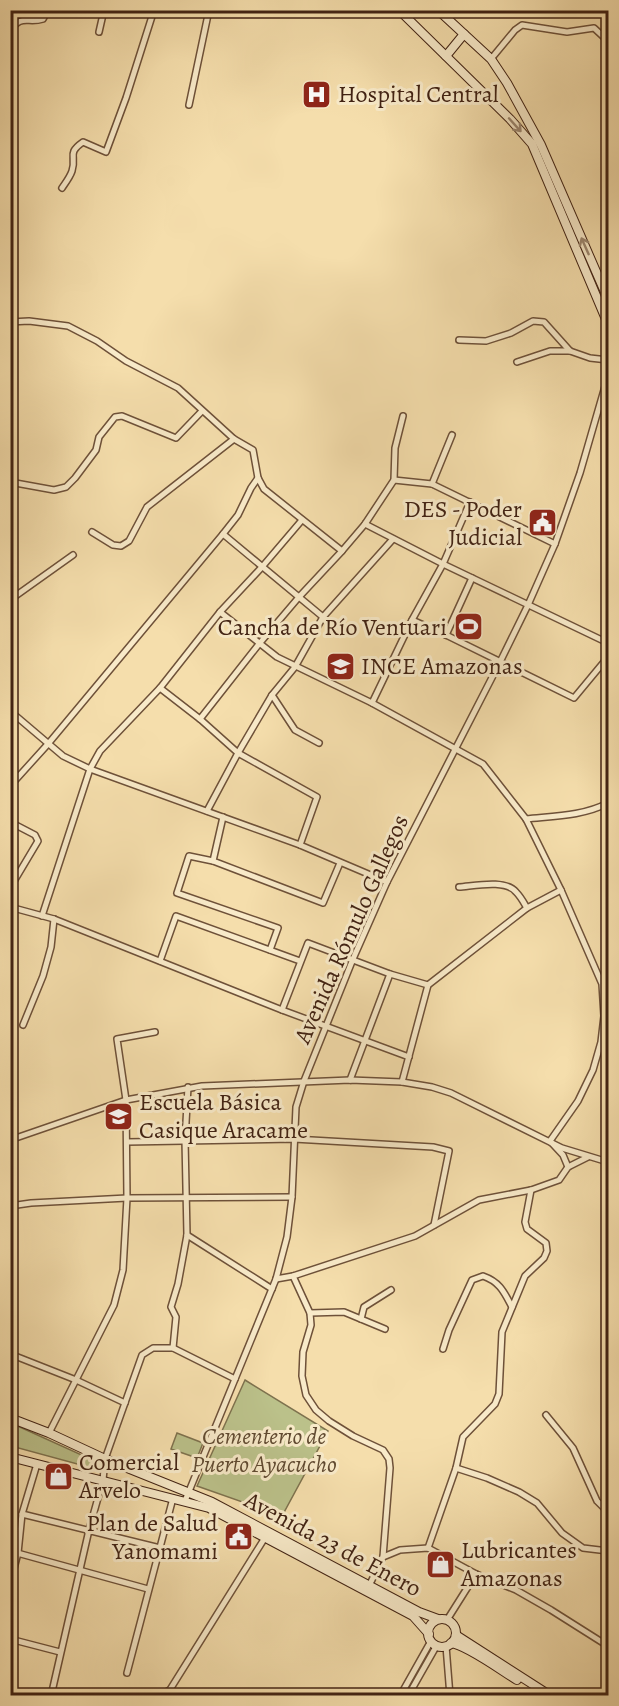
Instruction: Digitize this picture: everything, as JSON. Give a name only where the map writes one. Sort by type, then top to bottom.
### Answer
[{"type":"main road","points":[[399,10],[510,119],[532,144],[609,324]]},
{"type":"main road","points":[[438,10],[491,59],[507,83],[541,145],[608,297]]},
{"type":"main road","points":[[446,56],[464,34]]},
{"type":"main road","name":"Avenida 23 de Enero","points":[[10,1418],[49,1433],[267,1534],[419,1612],[447,1620]]},
{"type":"main road","name":"Avenida 23 de Enero","points":[[10,1457],[172,1498],[187,1497]]},
{"type":"main road","name":"Avenida 23 de Enero","points":[[267,1534],[413,1616],[439,1642],[457,1644],[466,1648],[543,1695]]},
{"type":"main road","name":"Avenida 23 de Enero","points":[[438,1619],[430,1627],[439,1642]]},
{"type":"main road","points":[[447,1620],[454,1626],[456,1635],[551,1695]]},
{"type":"main road","points":[[439,1642],[456,1635]]},
{"type":"street","points":[[10,32],[17,22],[23,19],[38,21],[43,19],[48,10]]},
{"type":"street","points":[[99,32],[104,10]]},
{"type":"street","points":[[62,188],[73,168],[74,148],[83,141],[106,152],[154,10]]},
{"type":"street","points":[[189,105],[209,10]]},
{"type":"street","points":[[491,59],[515,30],[522,25],[567,32],[594,28],[609,41]]},
{"type":"street","points":[[10,322],[30,321],[68,326],[97,341],[126,361],[178,388],[234,440],[253,450],[258,478],[264,489],[342,551]]},
{"type":"street","points":[[459,340],[486,341],[511,333],[533,321],[544,322],[570,351]]},
{"type":"street","points":[[517,362],[550,351],[570,351],[590,358],[609,360]]},
{"type":"street","name":"Avenida Rómulo Gallegos","points":[[187,1497],[276,1279],[287,1237],[292,1197],[296,1107],[304,1081],[387,882],[500,662],[555,544],[580,473],[609,376]]},
{"type":"street","points":[[10,482],[54,490],[66,487],[96,450],[99,437],[115,417],[122,416],[176,438],[202,411]]},
{"type":"street","points":[[200,719],[259,644],[365,524],[394,480],[395,448],[403,416]]},
{"type":"street","points":[[432,484],[452,435]]},
{"type":"street","points":[[92,532],[112,545],[121,546],[129,541],[147,507],[234,440]]},
{"type":"street","points":[[10,786],[48,744],[223,534],[238,515],[258,478]]},
{"type":"street","points":[[394,480],[432,484],[555,544]]},
{"type":"street","points":[[372,704],[412,620],[443,564],[470,502]]},
{"type":"street","points":[[42,916],[90,769],[100,751],[160,688],[220,612],[302,520]]},
{"type":"street","points":[[365,524],[609,643]]},
{"type":"street","points":[[223,534],[323,617]]},
{"type":"street","points":[[207,812],[238,753],[272,696],[295,667],[323,617],[393,538]]},
{"type":"street","points":[[10,603],[14,597],[73,555]]},
{"type":"street","points":[[446,635],[472,578]]},
{"type":"street","points":[[220,612],[277,657],[372,704],[483,764],[526,819],[605,985],[602,1034],[593,1070],[578,1101],[550,1141]]},
{"type":"street","points":[[412,620],[574,698],[609,657]]},
{"type":"street","points":[[160,688],[238,753],[317,797],[300,845]]},
{"type":"street","points":[[272,696],[295,730],[319,743]]},
{"type":"street","points":[[10,711],[63,756],[90,769],[300,845],[387,882]]},
{"type":"street","points":[[526,819],[578,814],[609,803]]},
{"type":"street","points":[[213,861],[223,817]]},
{"type":"street","points":[[10,822],[35,835],[38,841],[10,888]]},
{"type":"street","points":[[270,950],[278,928],[177,893],[189,856],[213,861],[323,903],[340,863]]},
{"type":"street","points":[[459,887],[510,886],[527,909]]},
{"type":"street","points":[[402,1082],[428,985],[527,909],[561,890]]},
{"type":"street","points":[[10,907],[54,919],[409,1058]]},
{"type":"street","points":[[160,961],[176,916],[300,962]]},
{"type":"street","points":[[23,1025],[51,947],[54,919]]},
{"type":"street","points":[[282,1010],[308,943],[390,974],[428,985]]},
{"type":"street","points":[[350,1080],[390,974]]},
{"type":"street","points":[[49,1433],[114,1305],[123,1270],[126,1100],[117,1039],[155,1032]]},
{"type":"street","points":[[10,1140],[126,1100],[188,1088],[350,1080],[402,1082],[451,1093],[562,1148],[609,1162]]},
{"type":"street","points":[[173,1348],[176,1317],[171,1307],[178,1284],[187,1235],[185,1140],[188,1088]]},
{"type":"street","points":[[127,1142],[294,1139],[433,1147],[449,1151],[434,1225]]},
{"type":"street","points":[[550,1141],[562,1155],[568,1167]]},
{"type":"street","points":[[276,1279],[293,1276],[415,1236],[480,1200],[531,1190],[559,1180],[568,1167],[588,1157]]},
{"type":"street","points":[[428,1548],[456,1468],[462,1437],[495,1404],[499,1394],[502,1332],[512,1307],[525,1276],[544,1258],[547,1251],[546,1243],[527,1229],[525,1222],[531,1190]]},
{"type":"street","points":[[10,1206],[126,1198],[292,1197]]},
{"type":"street","points":[[187,1235],[272,1289]]},
{"type":"street","points":[[293,1276],[310,1313],[311,1324],[303,1352],[306,1395],[316,1410],[329,1421],[353,1436],[383,1450],[389,1459],[383,1557],[369,1586]]},
{"type":"street","points":[[443,1349],[449,1330],[472,1280],[483,1276],[493,1280],[504,1292],[512,1307]]},
{"type":"street","points":[[361,1319],[364,1307],[391,1290]]},
{"type":"street","points":[[310,1313],[344,1312],[386,1329]]},
{"type":"street","points":[[51,1695],[89,1530],[103,1480],[105,1459],[142,1355],[153,1348],[173,1348],[236,1379]]},
{"type":"street","points":[[10,1354],[76,1380],[125,1403]]},
{"type":"street","points":[[546,1415],[573,1448],[597,1501],[609,1512]]},
{"type":"street","points":[[10,1584],[18,1553],[22,1514],[37,1464]]},
{"type":"street","points":[[456,1468],[487,1478],[537,1503],[562,1533],[583,1548],[609,1551]]},
{"type":"street","points":[[127,1673],[172,1498]]},
{"type":"street","points":[[22,1514],[160,1548]]},
{"type":"street","points":[[178,1695],[167,1693],[267,1534]]},
{"type":"street","points":[[383,1557],[400,1550],[428,1548],[476,1574],[525,1595],[609,1646]]},
{"type":"street","points":[[10,1551],[148,1588]]},
{"type":"street","points":[[447,1620],[476,1574]]},
{"type":"street","points":[[10,1639],[60,1652]]},
{"type":"street","points":[[400,1695],[439,1642]]},
{"type":"street","points":[[408,1695],[439,1642]]},
{"type":"street","points":[[439,1642],[450,1695]]},
{"type":"green space","name":"Cementerio de Puerto Ayacucho","points":[[245,1380],[328,1431],[282,1516],[197,1486]]},
{"type":"green space","points":[[11,1423],[95,1461],[98,1465],[92,1468],[11,1446]]},
{"type":"green space","points":[[177,1433],[203,1443],[197,1458],[171,1449]]},
{"type":"place","name":"Hospital Central","points":[[317,94]]},
{"type":"place","name":"DES - Poder Judicial","points":[[543,523]]},
{"type":"place","name":"Cancha de Río Ventuari","points":[[468,627]]},
{"type":"place","name":"INCE Amazonas","points":[[340,666]]},
{"type":"place","name":"Escuela Básica Casique Aracame","points":[[118,1116]]},
{"type":"place","name":"Comercial Arvelo","points":[[58,1476]]},
{"type":"place","name":"Plan de Salud Yanomami","points":[[239,1537]]},
{"type":"place","name":"Lubricantes Amazonas","points":[[440,1564]]}]
